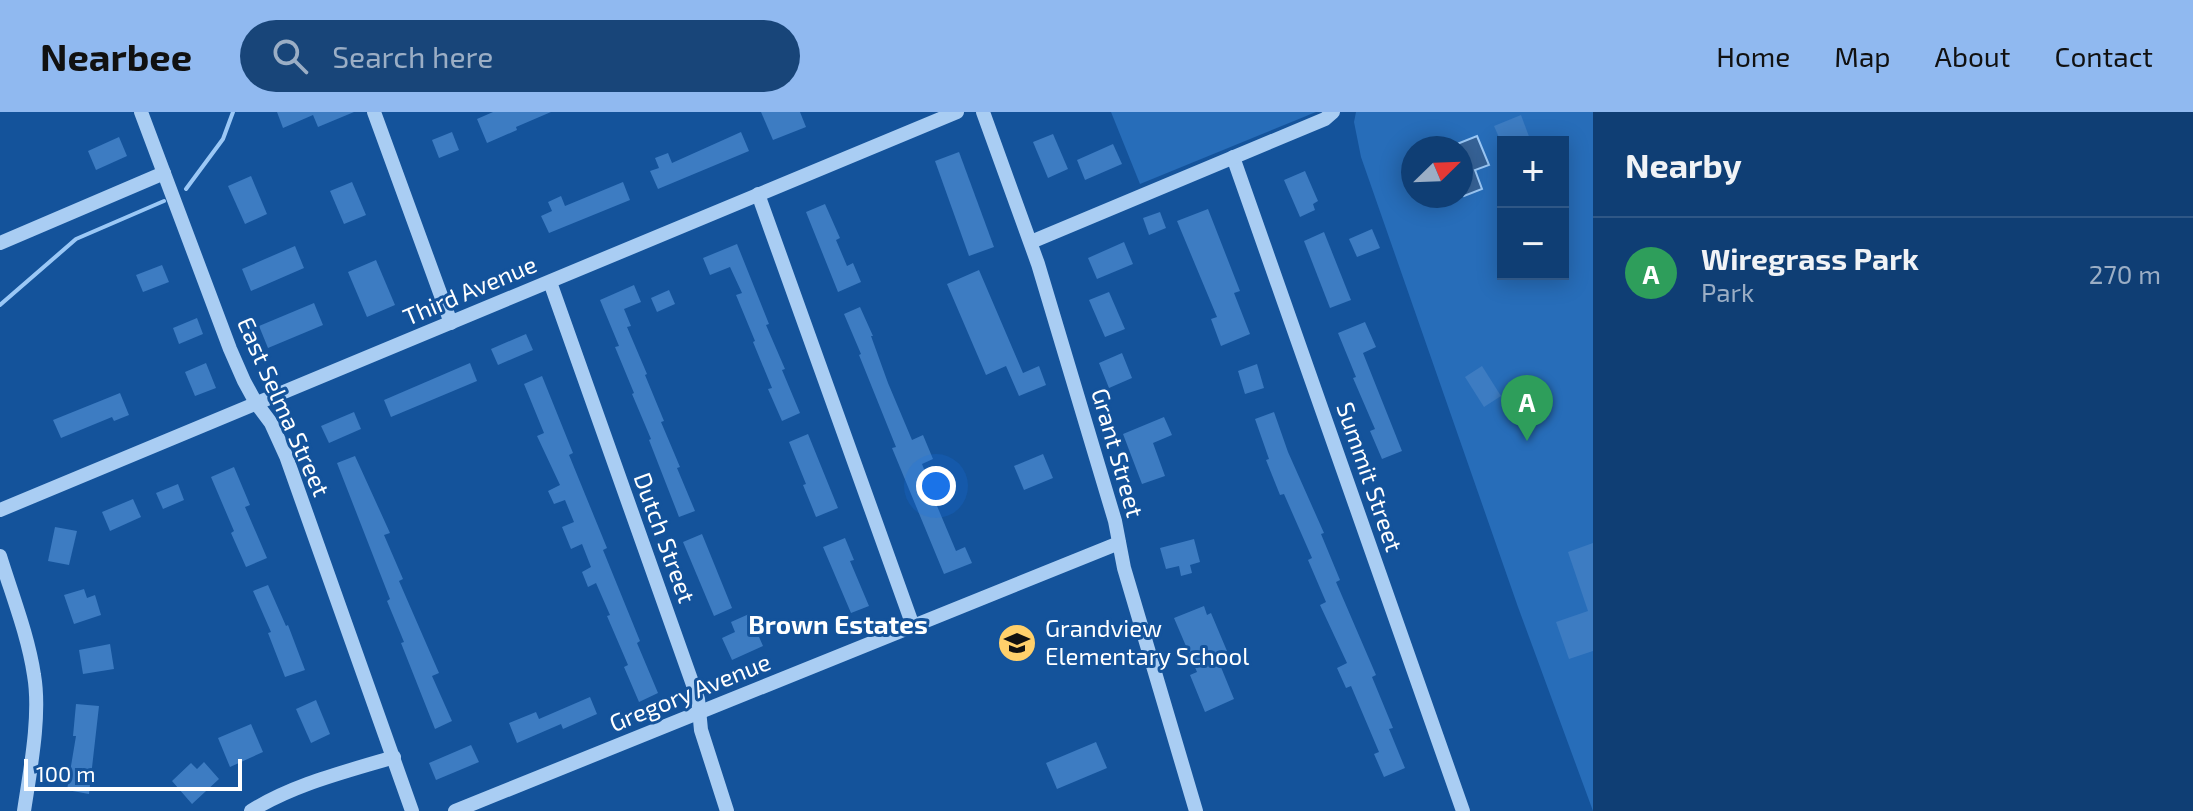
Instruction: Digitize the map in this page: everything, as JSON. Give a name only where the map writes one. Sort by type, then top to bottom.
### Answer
[{"type":"street","name":"East Selma Street","points":[[141,112],[230,349],[286,456],[412,811]]},
{"type":"street","name":"Third Avenue","points":[[0,510],[957,112]]},
{"type":"street","name":"Grant Street","points":[[983,112],[1031,242],[1115,521],[1124,568],[1196,811]]},
{"type":"street","points":[[1031,242],[1325,119],[1333,112]]},
{"type":"street","points":[[379,113],[451,323]]},
{"type":"street","name":"Summit Street","points":[[1233,157],[1463,811]]},
{"type":"street","points":[[0,243],[164,173]]},
{"type":"street","points":[[758,194],[913,626]]},
{"type":"street","name":"Dutch Street","points":[[550,282],[698,699],[701,730],[727,811]]},
{"type":"street","name":"Gregory Avenue","points":[[455,811],[1119,543]]},
{"type":"street","points":[[0,556],[35,677],[36,713],[24,811]]},
{"type":"street","points":[[251,811],[285,792],[394,757]]},
{"type":"shaded area","points":[[1111,112],[1316,112],[1140,184]]},
{"type":"shaded area","points":[[1356,112],[1593,112],[1593,811],[1518,607],[1361,157],[1354,122]]},
{"type":"shaded area","points":[[1477,136],[1489,165],[1475,170],[1482,189],[1473,192],[1473,138]]},
{"type":"building","points":[[277,112],[354,112],[318,127],[313,115],[283,128]]},
{"type":"building","points":[[493,112],[551,112],[487,143],[477,119]]},
{"type":"building","points":[[761,112],[800,112],[806,127],[773,140]]},
{"type":"building","points":[[1521,115],[1529,136],[1498,136],[1494,126]]},
{"type":"building","points":[[452,132],[459,150],[439,158],[432,140]]},
{"type":"building","points":[[741,132],[749,151],[658,189],[650,171],[659,168],[655,158],[668,153],[672,163]]},
{"type":"building","points":[[1053,134],[1068,169],[1048,178],[1033,142]]},
{"type":"building","points":[[119,137],[127,156],[96,170],[88,151]]},
{"type":"building","points":[[1113,144],[1122,164],[1085,180],[1077,160]]},
{"type":"building","points":[[959,152],[994,247],[969,256],[935,161]]},
{"type":"building","points":[[1305,171],[1318,201],[1313,204],[1315,210],[1300,217],[1284,180]]},
{"type":"building","points":[[251,176],[267,214],[245,224],[228,186]]},
{"type":"building","points":[[352,182],[366,215],[344,224],[330,191]]},
{"type":"building","points":[[623,182],[630,200],[549,233],[541,216],[552,211],[548,202],[561,196],[565,206]]},
{"type":"building","points":[[825,204],[840,238],[836,240],[847,266],[853,263],[861,282],[838,292],[806,212]]},
{"type":"building","points":[[1208,209],[1240,291],[1234,293],[1250,334],[1221,346],[1211,319],[1217,317],[1177,221]]},
{"type":"building","points":[[1160,212],[1166,228],[1149,235],[1143,218]]},
{"type":"building","points":[[1372,229],[1380,248],[1357,257],[1349,239]]},
{"type":"building","points":[[1324,232],[1351,300],[1330,308],[1304,241]]},
{"type":"building","points":[[1124,242],[1133,264],[1097,279],[1088,258]]},
{"type":"building","points":[[737,244],[800,413],[782,421],[736,295],[742,293],[730,267],[710,275],[703,258]]},
{"type":"building","points":[[295,246],[304,268],[251,291],[242,269]]},
{"type":"building","points":[[376,260],[395,305],[367,317],[348,272]]},
{"type":"building","points":[[162,265],[169,282],[143,292],[136,275]]},
{"type":"building","points":[[979,270],[1023,373],[1039,366],[1046,385],[1019,396],[1006,366],[986,375],[947,284]]},
{"type":"building","points":[[634,285],[641,302],[624,309],[631,326],[627,327],[647,374],[664,421],[661,422],[680,467],[677,468],[695,511],[679,517],[600,300]]},
{"type":"building","points":[[669,290],[675,304],[657,312],[651,298]]},
{"type":"building","points":[[1109,292],[1125,329],[1105,337],[1089,300]]},
{"type":"building","points":[[314,303],[323,325],[268,348],[259,326]]},
{"type":"building","points":[[860,307],[912,440],[923,435],[933,459],[922,464],[924,475],[956,551],[965,547],[972,563],[944,574],[892,448],[896,447],[844,314]]},
{"type":"building","points":[[197,318],[203,334],[179,344],[173,328]]},
{"type":"building","points":[[1365,322],[1376,347],[1363,353],[1402,451],[1382,459],[1370,431],[1375,429],[1338,333]]},
{"type":"building","points":[[526,334],[533,350],[498,365],[491,349]]},
{"type":"building","points":[[1122,353],[1132,378],[1109,388],[1099,363]]},
{"type":"building","points":[[206,363],[216,388],[195,396],[185,372]]},
{"type":"building","points":[[470,363],[477,381],[391,417],[384,400]]},
{"type":"building","points":[[1257,364],[1264,388],[1245,394],[1238,371]]},
{"type":"building","points":[[1482,366],[1501,396],[1484,407],[1465,377]]},
{"type":"building","points":[[542,376],[573,453],[569,455],[607,548],[603,550],[658,693],[639,702],[596,583],[588,587],[582,572],[591,567],[582,544],[571,549],[562,527],[574,522],[565,500],[554,504],[548,491],[560,485],[537,436],[544,433],[524,384]]},
{"type":"building","points":[[120,393],[129,415],[114,421],[112,417],[61,438],[53,420]]},
{"type":"building","points":[[354,412],[361,429],[329,443],[321,426]]},
{"type":"building","points":[[1274,412],[1324,533],[1321,534],[1340,580],[1336,582],[1376,675],[1372,677],[1393,728],[1389,729],[1405,768],[1384,777],[1374,754],[1379,752],[1351,686],[1346,688],[1337,668],[1347,663],[1320,605],[1326,602],[1308,560],[1312,558],[1266,460],[1269,459],[1255,419]]},
{"type":"building","points":[[1164,417],[1172,435],[1153,443],[1165,476],[1142,484],[1123,434]]},
{"type":"building","points":[[808,434],[838,508],[816,517],[789,442]]},
{"type":"building","points":[[1043,454],[1053,478],[1024,490],[1014,466]]},
{"type":"building","points":[[355,456],[390,533],[384,535],[403,579],[399,581],[439,673],[432,676],[452,721],[435,729],[401,643],[404,642],[387,601],[390,599],[337,463]]},
{"type":"building","points":[[234,467],[250,505],[245,507],[267,558],[246,567],[211,477]]},
{"type":"building","points":[[178,484],[184,500],[163,509],[156,493]]},
{"type":"building","points":[[133,499],[141,517],[110,531],[102,512]]},
{"type":"building","points":[[55,527],[77,531],[69,565],[48,561]]},
{"type":"building","points":[[702,534],[732,608],[714,616],[683,542]]},
{"type":"building","points":[[845,538],[854,560],[850,561],[869,606],[851,613],[823,547]]},
{"type":"building","points":[[1194,539],[1200,562],[1190,565],[1192,573],[1181,576],[1179,566],[1166,569],[1160,548]]},
{"type":"building","points":[[1593,543],[1593,651],[1569,659],[1556,622],[1588,611],[1568,552]]},
{"type":"building","points":[[268,585],[305,670],[285,677],[268,633],[271,632],[253,591]]},
{"type":"building","points":[[84,589],[87,598],[95,595],[101,615],[74,624],[64,595]]},
{"type":"building","points":[[1204,606],[1207,615],[1211,613],[1227,651],[1216,655],[1234,699],[1205,712],[1190,675],[1197,672],[1174,618]]},
{"type":"building","points":[[749,614],[763,646],[732,660],[722,638],[735,632],[731,622]]},
{"type":"building","points":[[110,644],[114,669],[83,674],[79,650]]},
{"type":"building","points":[[590,697],[597,714],[563,729],[561,724],[517,743],[509,723],[536,712],[539,719]]},
{"type":"building","points":[[316,700],[330,734],[311,743],[296,709]]},
{"type":"building","points":[[76,704],[99,706],[89,794],[67,790],[76,736],[73,736]]},
{"type":"building","points":[[251,724],[263,752],[230,767],[218,738]]},
{"type":"building","points":[[1096,742],[1107,768],[1057,789],[1046,763]]},
{"type":"building","points":[[471,745],[479,762],[436,780],[429,763]]},
{"type":"building","points":[[204,762],[219,779],[192,804],[172,781],[191,763],[197,769]]},
{"type":"waterway","points":[[186,189],[223,139],[233,112]]},
{"type":"waterway","points":[[0,305],[76,239],[164,201]]},
{"type":"place","name":"Wiregrass Park","points":[[1527,441]]},
{"type":"place","name":"Grandview Elementary School","points":[[1017,643]]},
{"type":"district","name":"Brown Estates","points":[[838,625]]}]
